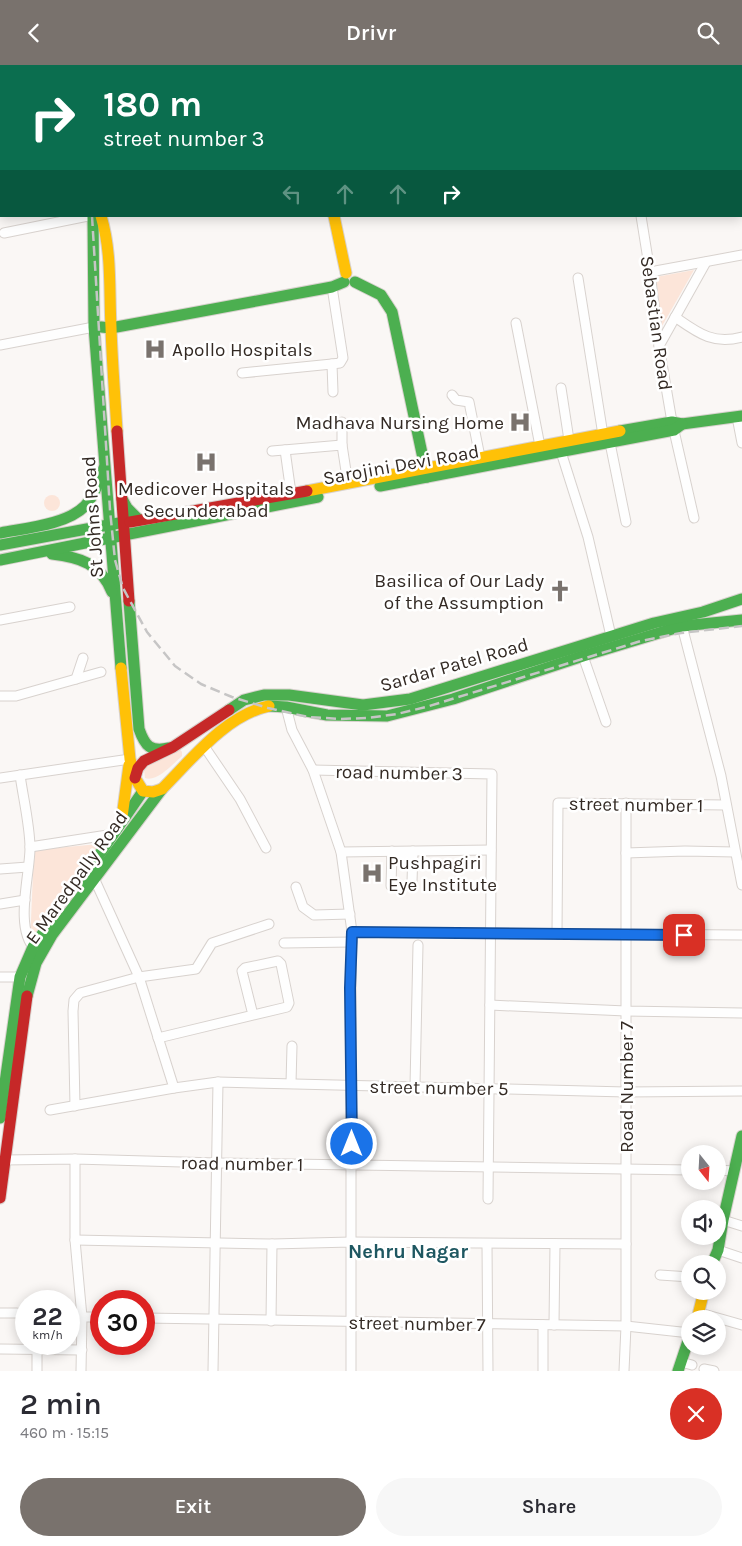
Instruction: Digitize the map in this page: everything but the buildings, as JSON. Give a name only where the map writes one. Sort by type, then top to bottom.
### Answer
[{"type":"main road","name":"St Johns Road","points":[[93,217],[94,327],[106,464],[106,521],[102,527],[106,533],[115,601],[130,759],[134,777],[143,791]]},
{"type":"main road","name":"St Johns Road","points":[[101,217],[106,233],[110,262],[111,328],[122,497],[129,519],[140,729],[142,740],[149,747],[159,751],[173,747]]},
{"type":"main road","points":[[334,217],[348,279]]},
{"type":"main road","points":[[94,327],[111,328],[332,287],[348,279]]},
{"type":"main road","points":[[348,279],[381,295],[392,312],[427,473]]},
{"type":"main road","name":"Sarojini Devi Road","points":[[0,545],[106,521],[562,452],[606,439],[740,417]]},
{"type":"main road","name":"Sarojini Devi Road","points":[[38,553],[350,491],[427,473],[480,457],[569,440],[606,439]]},
{"type":"main road","points":[[0,533],[72,516],[85,505],[95,490],[106,464]]},
{"type":"main road","points":[[122,497],[129,519]]},
{"type":"main road","points":[[0,560],[38,553],[66,555],[81,559],[92,565],[103,575],[111,587],[115,601]]},
{"type":"main road","name":"Sardar Patel Road","points":[[134,777],[144,761],[173,747],[244,700],[264,695],[289,695],[363,705],[410,699],[654,623],[703,612],[742,599]]},
{"type":"main road","points":[[703,612],[742,604]]},
{"type":"main road","points":[[682,627],[742,612]]},
{"type":"main road","name":"Sardar Patel Road","points":[[162,789],[204,746],[236,719],[250,711],[268,706],[286,707],[327,715],[387,716],[453,699],[583,656],[682,627],[742,620]]},
{"type":"main road","points":[[117,829],[125,805],[130,759]]},
{"type":"main road","points":[[143,791],[153,792],[162,789]]},
{"type":"main road","name":"E Maredpally Road","points":[[0,1198],[27,994],[36,950],[162,789]]},
{"type":"main road","name":"E Maredpally Road","points":[[0,1118],[20,977],[36,950],[143,791]]},
{"type":"main road","points":[[726,1207],[742,1136]]},
{"type":"main road","points":[[716,1255],[719,1245]]},
{"type":"street","points":[[4,233],[83,217]]},
{"type":"street","name":"Sebastian Road","points":[[641,217],[659,346],[694,519]]},
{"type":"street","points":[[650,272],[742,255]]},
{"type":"street","points":[[659,346],[706,262]]},
{"type":"street","points":[[578,278],[606,439],[626,522]]},
{"type":"street","points":[[242,373],[340,363],[343,358],[332,287]]},
{"type":"street","points":[[675,317],[703,336],[729,341],[742,337]]},
{"type":"street","points":[[516,323],[540,446]]},
{"type":"street","points":[[0,345],[94,327]]},
{"type":"street","points":[[332,364],[333,392]]},
{"type":"street","points":[[561,388],[569,440]]},
{"type":"street","points":[[452,395],[456,400],[469,402],[480,457]]},
{"type":"street","points":[[740,417],[742,443]]},
{"type":"street","points":[[342,422],[342,445],[348,484]]},
{"type":"street","points":[[272,451],[342,445]]},
{"type":"street","points":[[285,450],[291,493]]},
{"type":"street","points":[[562,452],[588,537],[611,636]]},
{"type":"street","points":[[0,621],[70,607]]},
{"type":"street","points":[[682,627],[721,776],[742,885]]},
{"type":"street","points":[[583,656],[606,722]]},
{"type":"street","points":[[76,679],[83,658]]},
{"type":"street","points":[[0,696],[16,696],[101,672]]},
{"type":"street","points":[[286,707],[292,730],[313,770]]},
{"type":"street","points":[[204,746],[240,799],[266,848]]},
{"type":"street","points":[[0,778],[130,759]]},
{"type":"street","name":"road number 3","points":[[351,1371],[352,1164],[350,988],[352,932],[341,851],[313,770],[492,773],[488,1199]]},
{"type":"street","points":[[20,775],[30,847],[25,900],[26,927],[36,950]]},
{"type":"street","name":"street number 1","points":[[557,934],[558,803],[726,805]]},
{"type":"street","name":"Road Number 7","points":[[624,1371],[626,1326],[626,803]]},
{"type":"street","points":[[30,847],[117,829]]},
{"type":"street","points":[[411,855],[491,850]]},
{"type":"street","points":[[341,851],[429,856]]},
{"type":"street","points":[[626,853],[735,852]]},
{"type":"street","points":[[390,886],[392,854]]},
{"type":"street","points":[[411,855],[412,882]]},
{"type":"street","points":[[0,869],[28,867]]},
{"type":"street","points":[[94,878],[139,977],[174,1088]]},
{"type":"street","points":[[296,887],[303,907],[314,915],[350,914]]},
{"type":"street","points":[[0,903],[25,900]]},
{"type":"street","points":[[75,1105],[74,1001],[80,993],[139,977],[196,969],[212,943],[269,924]]},
{"type":"street","points":[[352,932],[742,935]]},
{"type":"street","points":[[284,943],[352,942]]},
{"type":"street","points":[[415,1086],[418,945]]},
{"type":"street","points":[[158,1038],[285,1008],[288,1005],[281,964],[278,961],[245,968],[242,971],[252,1015]]},
{"type":"street","points":[[0,977],[20,977]]},
{"type":"street","points":[[490,1005],[626,1011],[742,1013]]},
{"type":"street","points":[[290,1083],[292,1046]]},
{"type":"street","points":[[213,1371],[218,1082]]},
{"type":"street","name":"street number 5","points":[[50,1110],[218,1082],[626,1092],[742,1091]]},
{"type":"street","points":[[75,1159],[75,1240],[82,1317],[81,1371]]},
{"type":"street","name":"road number 1","points":[[4,1160],[75,1159],[681,1170]]},
{"type":"street","points":[[726,1170],[734,1171]]},
{"type":"street","points":[[726,1221],[742,1226]]},
{"type":"street","points":[[75,1240],[272,1244],[626,1244]]},
{"type":"street","points":[[554,1325],[555,1243]]},
{"type":"street","points":[[271,1321],[272,1244]]},
{"type":"street","points":[[487,1244],[488,1371]]},
{"type":"street","points":[[718,1250],[742,1258]]},
{"type":"street","points":[[660,1275],[681,1276]]},
{"type":"street","points":[[0,1313],[15,1313]]},
{"type":"street","points":[[82,1317],[90,1317]]},
{"type":"street","name":"street number 7","points":[[155,1318],[626,1326],[681,1333]]},
{"type":"street","points":[[726,1322],[742,1325]]},
{"type":"street","points":[[543,1325],[543,1371]]},
{"type":"street","points":[[0,1349],[15,1348]]},
{"type":"street","points":[[37,1355],[37,1371]]},
{"type":"street","points":[[704,1369],[714,1371]]},
{"type":"shaded area","points":[[694,270],[662,326],[656,277]]},
{"type":"shaded area","points":[[52,495],[60,503],[52,511],[44,503]]},
{"type":"shaded area","points":[[178,747],[182,752],[182,756],[154,778],[145,778],[144,769]]},
{"type":"shaded area","points":[[99,844],[30,943],[34,850]]},
{"type":"railway","points":[[92,217],[110,510],[115,560],[123,588],[147,632],[175,666],[201,684],[232,697],[308,717],[367,718],[397,714],[426,707],[641,641],[681,633],[742,626]]},
{"type":"traffic: fast","points":[[93,217],[94,327],[121,668]]},
{"type":"traffic: fast","points":[[101,327],[111,328],[332,287],[344,282]]},
{"type":"traffic: fast","points":[[355,282],[381,295],[392,312],[427,477]]},
{"type":"traffic: fast","points":[[620,431],[672,422],[682,424],[742,416]]},
{"type":"traffic: fast","points":[[380,486],[674,430],[682,424]]},
{"type":"traffic: fast","points":[[0,533],[45,525],[67,518],[77,512],[91,498],[104,468]]},
{"type":"traffic: fast","points":[[124,535],[318,497]]},
{"type":"traffic: fast","points":[[122,499],[127,508],[139,520]]},
{"type":"traffic: fast","points":[[0,545],[119,523]]},
{"type":"traffic: fast","points":[[0,560],[120,536]]},
{"type":"traffic: fast","points":[[52,554],[72,557],[96,568],[112,592]]},
{"type":"traffic: fast","points":[[229,710],[244,700],[264,695],[289,695],[363,705],[410,699],[654,623],[703,612],[742,599]]},
{"type":"traffic: fast","points":[[129,601],[139,729],[146,744],[149,746],[157,749],[169,748]]},
{"type":"traffic: fast","points":[[269,706],[286,707],[327,715],[387,716],[453,699],[682,626],[742,620]]},
{"type":"traffic: fast","points":[[27,996],[36,963],[52,935],[162,789]]},
{"type":"traffic: fast","points":[[82,880],[143,791]]},
{"type":"traffic: fast","points":[[0,1118],[20,977],[33,947],[51,922]]},
{"type":"traffic: fast","points":[[716,1255],[742,1136]]},
{"type":"traffic: fast","points":[[678,1371],[683,1355]]},
{"type":"traffic: slow","points":[[101,217],[107,243],[117,431]]},
{"type":"traffic: slow","points":[[334,217],[346,273]]},
{"type":"traffic: slow","points":[[307,491],[620,431]]},
{"type":"traffic: slow","points":[[121,668],[130,759],[135,778],[143,791],[153,792],[162,789],[224,728],[253,711],[269,706]]},
{"type":"traffic: slow","points":[[122,817],[129,765]]},
{"type":"traffic: slow","points":[[699,1310],[702,1300]]},
{"type":"traffic: jam","points":[[117,431],[129,601]]},
{"type":"traffic: jam","points":[[130,522],[307,491]]},
{"type":"traffic: jam","points":[[135,778],[138,768],[144,761],[173,747],[229,710]]},
{"type":"traffic: jam","points":[[0,1198],[27,996]]},
{"type":"place","name":"Apollo Hospitals","points":[[155,349]]},
{"type":"place","name":"Madhava Nursing Home","points":[[520,422]]},
{"type":"place","name":"Medicover Hospitals Secunderabad","points":[[206,462]]},
{"type":"place","name":"Basilica of Our Lady of the Assumption","points":[[560,591]]},
{"type":"place","name":"Pushpagiri Eye Institute","points":[[372,873]]},
{"type":"district","name":"Nehru Nagar","points":[[408,1251]]},
{"type":"route","points":[[352,1144],[350,988],[352,932],[684,935]]}]
